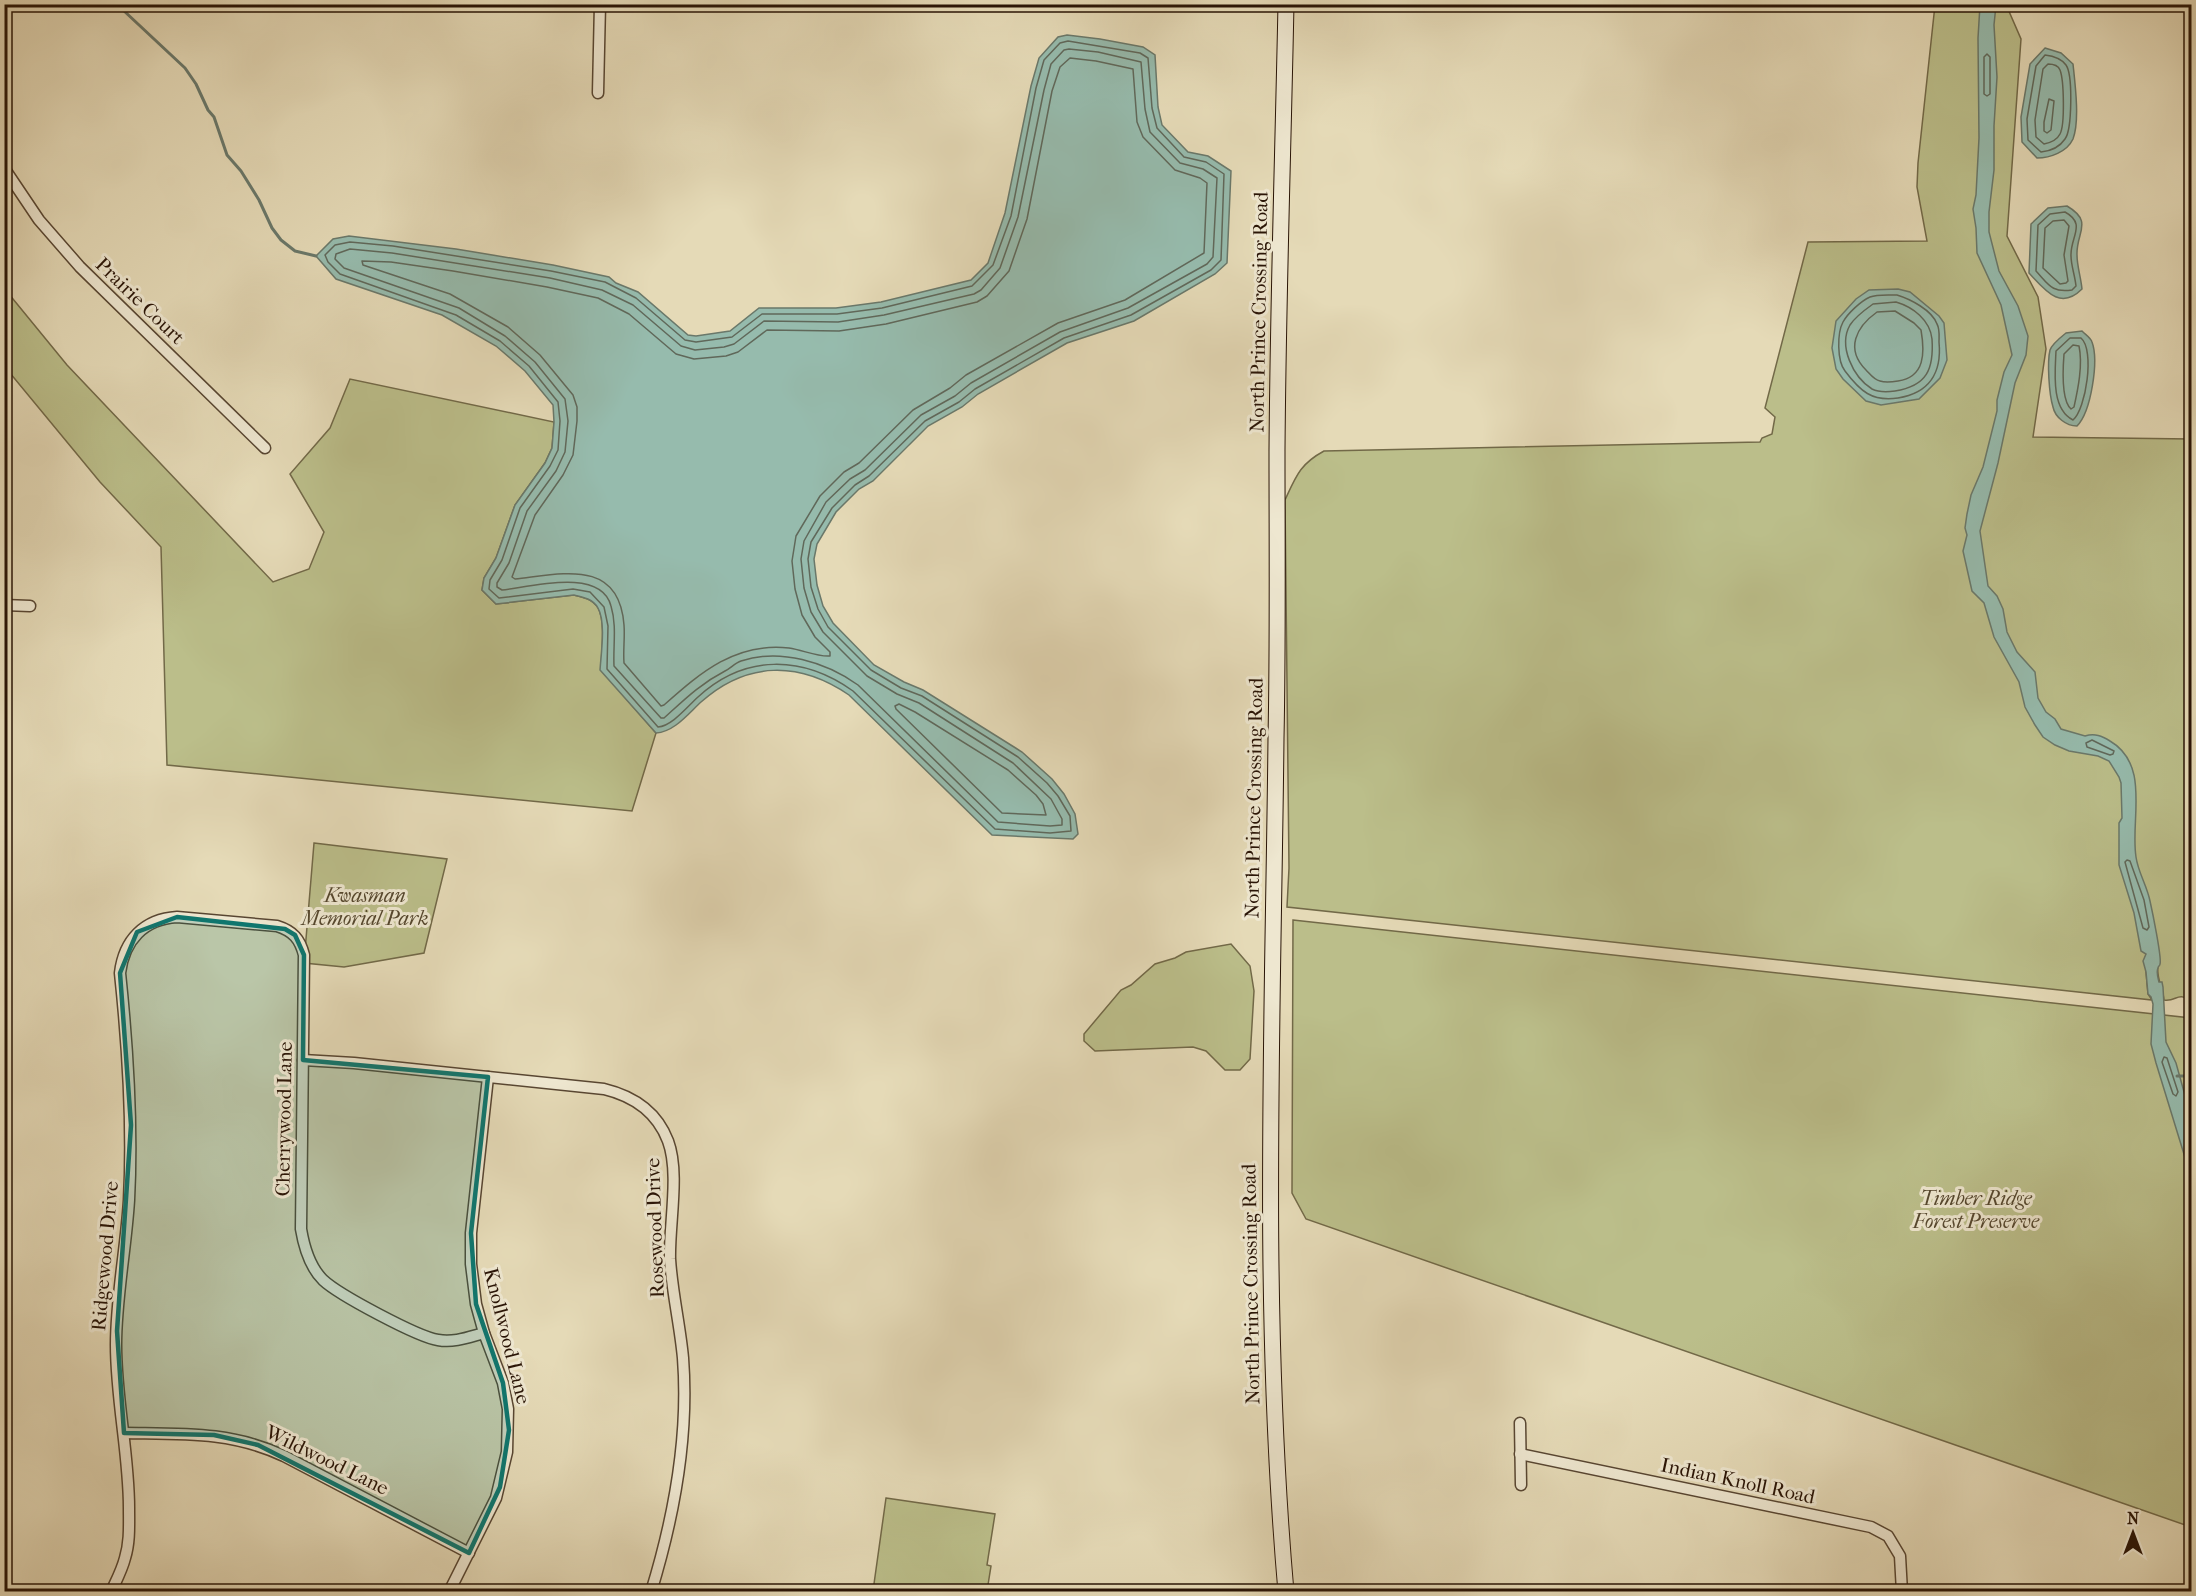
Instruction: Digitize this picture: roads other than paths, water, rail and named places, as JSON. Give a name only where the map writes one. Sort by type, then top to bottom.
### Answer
[{"type":"street","points":[[598,93],[600,4]]},
{"type":"street","name":"North Prince Crossing Road","points":[[1286,4],[1270,1078],[1277,1492],[1286,1592]]},
{"type":"street","name":"Prairie Court","points":[[4,168],[39,220],[80,267],[266,448]]},
{"type":"street","points":[[4,605],[30,606]]},
{"type":"street","name":"Cherrywood Lane","points":[[143,928],[162,919],[177,917],[277,926],[291,932],[299,941],[304,955],[301,1229],[310,1261],[322,1279],[350,1298],[428,1338],[447,1341],[484,1333]]},
{"type":"street","name":"Ridgewood Drive","points":[[111,1592],[122,1569],[128,1544],[129,1491],[117,1374],[117,1331],[129,1201],[131,1125],[128,1050],[120,974],[126,951],[137,932],[143,928]]},
{"type":"street","name":"Rosewood Drive","points":[[303,1060],[488,1077],[617,1093],[648,1110],[668,1140],[673,1173],[670,1260],[682,1358],[683,1410],[675,1490],[651,1592]]},
{"type":"street","name":"Knollwood Lane","points":[[449,1592],[488,1516],[500,1487],[509,1430],[503,1383],[484,1333],[473,1286],[471,1246],[488,1077]]},
{"type":"street","points":[[1520,1423],[1521,1485]]},
{"type":"street","name":"Wildwood Lane","points":[[124,1434],[214,1435],[258,1445],[284,1456],[469,1553]]},
{"type":"street","name":"Indian Knoll Road","points":[[1520,1454],[1871,1527],[1888,1536],[1899,1556],[1902,1592]]},
{"type":"water","points":[[1980,5],[1996,5],[1994,25],[1997,77],[1989,232],[1999,271],[2018,306],[2028,336],[2026,355],[2015,383],[1998,463],[1980,531],[1988,586],[1997,596],[2003,609],[2007,632],[2017,652],[2035,672],[2038,698],[2046,712],[2055,719],[2061,729],[2085,736],[2098,736],[2110,741],[2123,751],[2131,764],[2136,794],[2136,857],[2149,895],[2158,944],[2160,965],[2157,973],[2163,987],[2166,1042],[2176,1063],[2191,1117],[2191,1177],[2151,1044],[2153,1004],[2148,994],[2143,961],[2146,954],[2141,951],[2134,913],[2119,865],[2119,823],[2122,818],[2119,777],[2109,761],[2098,756],[2069,751],[2043,737],[2025,707],[2019,682],[1994,637],[1984,603],[1972,591],[1963,551],[1971,495],[1983,467],[2004,372],[2012,355],[2001,305],[1977,253],[1973,209],[1976,195],[1979,138]]},
{"type":"water","points":[[1067,35],[1143,47],[1155,55],[1158,107],[1162,125],[1188,152],[1208,156],[1231,171],[1227,263],[1215,274],[1134,321],[1067,343],[978,394],[962,407],[928,426],[873,481],[859,489],[836,512],[817,544],[814,559],[817,585],[823,606],[833,623],[874,665],[923,690],[1022,752],[1052,779],[1064,794],[1075,814],[1078,834],[1073,839],[992,835],[849,695],[811,676],[792,671],[774,670],[736,679],[701,702],[675,726],[656,733],[600,670],[602,621],[598,608],[593,602],[574,595],[496,604],[482,590],[484,578],[496,558],[515,505],[545,463],[552,448],[553,405],[525,371],[496,346],[442,315],[336,279],[316,256],[333,239],[349,236],[456,249],[553,265],[609,277],[616,283],[638,292],[688,335],[696,336],[730,331],[759,308],[836,308],[881,302],[971,280],[988,263],[1005,213],[1031,86],[1039,58],[1058,37]]},
{"type":"water","points":[[2045,48],[2061,53],[2073,64],[2076,122],[2073,139],[2067,147],[2053,155],[2037,158],[2022,142],[2021,117],[2030,64]]},
{"type":"water","points":[[2067,206],[2080,217],[2082,222],[2077,255],[2082,289],[2067,298],[2060,298],[2053,296],[2029,273],[2031,224],[2048,208]]},
{"type":"water","points":[[1898,289],[1910,292],[1939,316],[1944,323],[1947,360],[1940,378],[1919,399],[1881,405],[1866,401],[1843,379],[1836,369],[1832,348],[1836,321],[1856,299],[1869,290]]},
{"type":"water","points":[[2082,331],[2092,342],[2094,373],[2086,410],[2077,426],[2073,426],[2065,423],[2054,411],[2050,386],[2050,350],[2066,333]]},
{"type":"waterway","points":[[115,4],[185,68],[214,117],[227,155],[241,171],[281,240],[295,251],[316,256]]},
{"type":"waterway","points":[[2177,1076],[2192,1076]]},
{"type":"park label","name":"Kwasman Memorial Park","points":[[365,906]]},
{"type":"park label","name":"Timber Ridge Forest Preserve","points":[[1976,1210]]}]
